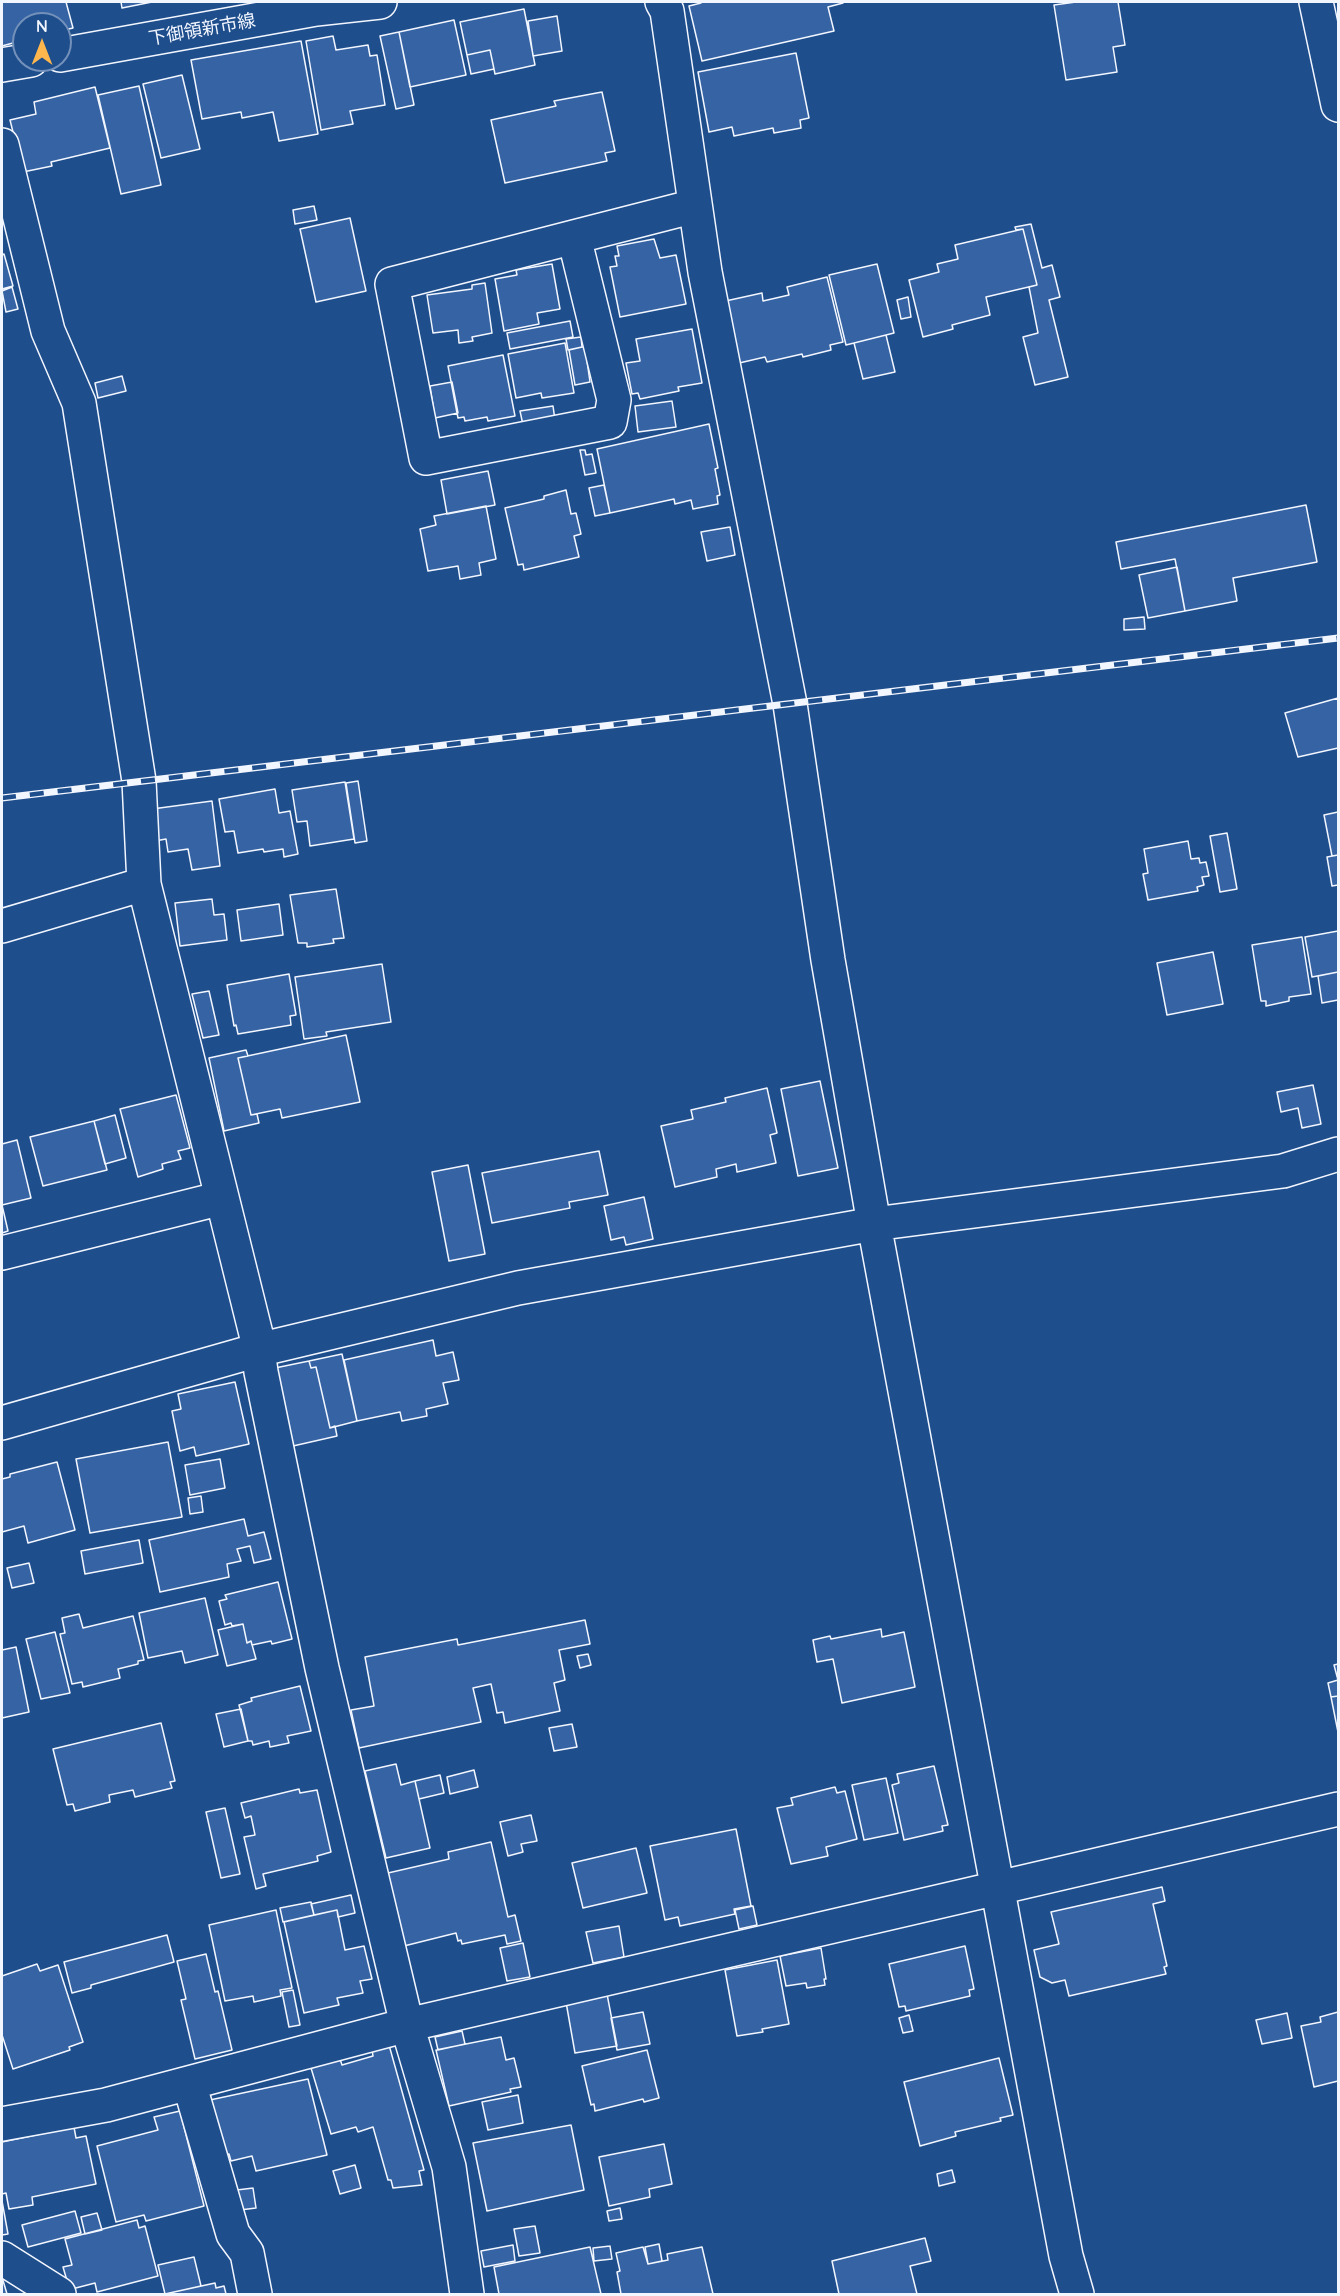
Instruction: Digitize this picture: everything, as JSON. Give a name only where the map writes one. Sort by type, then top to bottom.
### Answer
[{"type":"street","name":"下御領新市線","points":[[72,53],[315,5],[380,2]]},
{"type":"street","points":[[662,2],[667,11],[705,272],[789,704],[828,960],[874,1224],[1066,2256],[1077,2295]]},
{"type":"street","points":[[1316,2],[1338,105]]},
{"type":"street","points":[[2,145],[48,331],[80,403],[139,781],[144,885],[256,1334],[322,1668],[407,2025],[449,2167],[467,2295]]},
{"type":"street","points":[[574,237],[614,400],[610,422],[426,458],[392,284],[574,237],[695,206]]},
{"type":"street","points":[[2,926],[144,885]]},
{"type":"street","points":[[2,1423],[258,1350],[518,1288],[874,1224],[1283,1171],[1338,1154]]},
{"type":"street","points":[[2,1253],[222,1198]]},
{"type":"street","points":[[2,2124],[106,2105],[407,2025],[1338,1809]]},
{"type":"street","points":[[189,2083],[233,2234],[247,2253],[255,2295]]},
{"type":"street","points":[[2,2258],[59,2295]]},
{"type":"building","points":[[2,2],[66,2],[69,12],[12,12],[12,43],[2,46]]},
{"type":"building","points":[[121,2],[152,2],[122,8]]},
{"type":"building","points":[[700,2],[843,3],[828,7],[834,31],[702,61],[689,6]]},
{"type":"building","points":[[1076,2],[1118,2],[1125,45],[1113,47],[1117,72],[1066,80],[1054,5]]},
{"type":"building","points":[[524,9],[535,65],[495,74],[490,50],[467,55],[460,22]]},
{"type":"building","points":[[557,16],[562,51],[533,56],[528,21]]},
{"type":"building","points":[[454,20],[466,75],[410,87],[399,32]]},
{"type":"building","points":[[399,32],[414,105],[396,109],[380,36]]},
{"type":"building","points":[[333,36],[336,50],[368,45],[370,56],[377,55],[385,105],[350,111],[353,124],[321,130],[306,41]]},
{"type":"building","points":[[301,41],[318,134],[279,141],[273,112],[242,118],[241,112],[202,119],[191,60]]},
{"type":"building","points":[[490,50],[494,69],[471,74],[467,55]]},
{"type":"building","points":[[796,53],[809,118],[800,120],[801,128],[774,133],[773,128],[734,136],[732,127],[709,132],[698,72]]},
{"type":"building","points":[[182,75],[200,149],[161,158],[143,84]]},
{"type":"building","points":[[139,86],[161,185],[121,194],[98,95]]},
{"type":"building","points":[[95,87],[110,148],[51,162],[52,166],[23,172],[10,120],[36,114],[34,102]]},
{"type":"building","points":[[602,92],[615,151],[605,153],[607,161],[505,183],[491,120],[556,106],[554,101]]},
{"type":"building","points":[[314,206],[317,220],[295,224],[293,210]]},
{"type":"building","points":[[350,218],[366,291],[316,302],[300,229]]},
{"type":"building","points":[[1031,224],[1042,268],[1052,265],[1060,297],[1049,300],[1068,377],[1035,385],[1023,337],[1038,333],[1029,287],[1037,285],[1023,229],[1016,230],[1015,227]]},
{"type":"building","points":[[1023,229],[1037,285],[986,297],[990,315],[952,325],[953,329],[923,337],[909,280],[939,272],[937,264],[958,259],[955,245]]},
{"type":"building","points":[[654,239],[660,258],[676,255],[686,304],[620,317],[610,267],[617,266],[615,256],[619,256],[617,246]]},
{"type":"building","points":[[4,254],[13,286],[2,289],[2,255]]},
{"type":"building","points":[[552,264],[560,309],[537,313],[539,324],[504,331],[495,279],[517,275],[516,270]]},
{"type":"building","points":[[877,264],[894,333],[846,345],[829,275]]},
{"type":"building","points":[[827,277],[843,342],[830,345],[831,350],[803,357],[802,354],[767,362],[765,357],[735,364],[721,302],[762,293],[763,301],[789,295],[787,287]]},
{"type":"building","points":[[485,283],[492,333],[472,337],[473,341],[459,343],[458,330],[433,333],[427,295],[472,289],[472,285]]},
{"type":"building","points":[[12,287],[18,309],[6,312],[2,291]]},
{"type":"building","points":[[908,297],[911,317],[901,319],[897,300]]},
{"type":"building","points":[[570,321],[573,337],[510,349],[507,333]]},
{"type":"building","points":[[692,329],[702,383],[678,387],[679,391],[640,399],[638,393],[632,394],[626,363],[640,361],[636,339]]},
{"type":"building","points":[[886,335],[895,372],[863,379],[854,343]]},
{"type":"building","points":[[581,337],[582,347],[568,350],[566,339]]},
{"type":"building","points":[[565,343],[574,393],[542,398],[541,393],[516,398],[508,354]]},
{"type":"building","points":[[585,347],[590,382],[575,385],[569,350]]},
{"type":"building","points":[[503,355],[515,416],[488,421],[487,417],[465,421],[464,417],[458,418],[448,366]]},
{"type":"building","points":[[122,376],[126,391],[98,398],[95,383]]},
{"type":"building","points":[[452,382],[458,413],[435,418],[430,386]]},
{"type":"building","points":[[672,401],[676,427],[638,432],[635,406]]},
{"type":"building","points":[[553,406],[555,420],[523,425],[520,411]]},
{"type":"building","points":[[709,424],[718,468],[715,469],[720,495],[717,496],[718,504],[693,509],[691,500],[675,504],[674,499],[610,513],[597,449]]},
{"type":"building","points":[[580,450],[585,450],[586,455],[592,454],[596,473],[585,475]]},
{"type":"building","points":[[488,471],[495,505],[447,514],[441,480]]},
{"type":"building","points":[[604,485],[610,513],[595,516],[589,488]]},
{"type":"building","points":[[566,490],[571,514],[576,513],[581,534],[574,536],[579,557],[524,570],[523,564],[518,565],[505,508],[544,499],[544,496]]},
{"type":"building","points":[[1306,505],[1317,562],[1233,578],[1237,601],[1185,611],[1175,559],[1121,569],[1116,542]]},
{"type":"building","points":[[486,506],[496,559],[479,563],[481,575],[460,579],[458,566],[428,571],[420,529],[436,525],[434,516]]},
{"type":"building","points":[[730,527],[735,555],[707,561],[701,532]]},
{"type":"building","points":[[1177,567],[1185,611],[1148,618],[1139,575]]},
{"type":"building","points":[[1144,617],[1145,629],[1124,630],[1124,619]]},
{"type":"building","points":[[1338,698],[1338,748],[1298,757],[1285,713]]},
{"type":"building","points":[[358,781],[367,841],[355,843],[346,783]]},
{"type":"building","points":[[345,782],[354,839],[310,846],[307,821],[297,822],[292,790]]},
{"type":"building","points":[[275,789],[279,813],[290,811],[298,854],[284,857],[283,849],[238,853],[234,831],[225,832],[219,799]]},
{"type":"building","points":[[212,801],[220,866],[192,870],[188,849],[168,852],[166,839],[155,841],[152,809]]},
{"type":"building","points":[[1338,812],[1338,855],[1332,856],[1324,815]]},
{"type":"building","points":[[1227,833],[1237,889],[1220,892],[1210,836]]},
{"type":"building","points":[[1188,841],[1191,859],[1199,858],[1200,863],[1206,862],[1209,876],[1202,877],[1204,885],[1197,887],[1198,891],[1148,900],[1143,874],[1148,873],[1144,849]]},
{"type":"building","points":[[1338,855],[1338,885],[1332,886],[1327,857]]},
{"type":"building","points":[[336,889],[344,938],[333,939],[334,943],[307,947],[307,943],[298,943],[290,895]]},
{"type":"building","points":[[212,899],[214,915],[224,914],[227,940],[180,946],[175,903]]},
{"type":"building","points":[[279,904],[283,935],[241,941],[237,910]]},
{"type":"building","points":[[1338,931],[1338,972],[1312,977],[1305,937]]},
{"type":"building","points":[[1302,937],[1311,994],[1289,997],[1289,1001],[1266,1006],[1266,1001],[1261,1001],[1252,945]]},
{"type":"building","points":[[1213,952],[1223,1004],[1167,1015],[1157,963]]},
{"type":"building","points":[[382,964],[391,1022],[326,1032],[327,1036],[304,1039],[295,977]]},
{"type":"building","points":[[1338,972],[1338,1000],[1322,1003],[1318,976]]},
{"type":"building","points":[[289,974],[296,1015],[290,1016],[291,1025],[238,1034],[236,1025],[234,1026],[227,985]]},
{"type":"building","points":[[209,991],[219,1035],[203,1038],[192,994]]},
{"type":"building","points":[[346,1035],[360,1102],[282,1118],[280,1109],[251,1115],[238,1058]]},
{"type":"building","points":[[246,1050],[248,1056],[238,1058],[251,1115],[257,1114],[259,1123],[224,1131],[209,1058]]},
{"type":"building","points":[[820,1081],[838,1168],[798,1176],[781,1089]]},
{"type":"building","points":[[1313,1085],[1321,1124],[1302,1128],[1298,1108],[1281,1112],[1277,1092]]},
{"type":"building","points":[[767,1088],[777,1133],[770,1135],[776,1163],[737,1172],[736,1164],[716,1169],[717,1177],[675,1187],[661,1126],[693,1119],[691,1110],[726,1102],[725,1098]]},
{"type":"building","points":[[176,1095],[190,1148],[178,1151],[181,1159],[162,1164],[163,1169],[138,1177],[120,1109]]},
{"type":"building","points":[[115,1115],[126,1158],[105,1164],[94,1121]]},
{"type":"building","points":[[94,1121],[107,1170],[43,1186],[30,1137]]},
{"type":"building","points":[[17,1140],[31,1198],[2,1205],[2,1144]]},
{"type":"building","points":[[599,1151],[608,1195],[569,1202],[570,1208],[492,1223],[482,1173]]},
{"type":"building","points":[[468,1165],[485,1254],[449,1261],[432,1172]]},
{"type":"building","points":[[644,1197],[653,1239],[626,1245],[624,1237],[611,1240],[604,1206]]},
{"type":"building","points":[[2,1205],[8,1231],[2,1233]]},
{"type":"building","points":[[433,1340],[436,1356],[453,1352],[459,1380],[443,1383],[448,1404],[426,1409],[427,1416],[402,1421],[400,1412],[357,1421],[344,1360]]},
{"type":"building","points":[[342,1354],[357,1421],[330,1428],[316,1367],[311,1368],[309,1361]]},
{"type":"building","points":[[309,1361],[311,1368],[316,1367],[330,1428],[335,1426],[337,1436],[293,1446],[275,1368]]},
{"type":"building","points":[[235,1382],[249,1444],[196,1456],[194,1447],[180,1451],[172,1411],[181,1409],[178,1394]]},
{"type":"building","points":[[168,1442],[182,1517],[90,1533],[76,1459]]},
{"type":"building","points":[[220,1459],[225,1488],[190,1495],[185,1465]]},
{"type":"building","points":[[57,1462],[75,1530],[28,1543],[24,1526],[2,1532],[2,1479],[10,1477],[10,1474]]},
{"type":"building","points":[[201,1496],[203,1512],[190,1514],[188,1498]]},
{"type":"building","points":[[244,1519],[248,1536],[264,1532],[271,1559],[254,1563],[250,1546],[237,1549],[241,1561],[227,1564],[229,1577],[160,1592],[149,1540]]},
{"type":"building","points":[[139,1540],[143,1563],[85,1574],[81,1551]]},
{"type":"building","points":[[29,1563],[34,1583],[12,1588],[7,1568]]},
{"type":"building","points":[[278,1582],[292,1639],[272,1644],[271,1641],[252,1645],[251,1641],[247,1643],[243,1624],[225,1625],[219,1601],[227,1599],[225,1595]]},
{"type":"building","points":[[205,1598],[218,1655],[185,1663],[182,1651],[148,1658],[139,1613]]},
{"type":"building","points":[[79,1614],[83,1628],[133,1616],[144,1660],[138,1661],[138,1664],[118,1669],[120,1678],[83,1687],[82,1682],[72,1684],[60,1634],[65,1633],[62,1618]]},
{"type":"building","points":[[585,1620],[590,1644],[559,1650],[565,1680],[554,1683],[560,1711],[505,1723],[503,1712],[497,1713],[491,1684],[473,1688],[481,1722],[359,1748],[351,1710],[374,1706],[365,1657],[457,1639],[458,1645]]},
{"type":"building","points":[[243,1624],[247,1643],[251,1641],[256,1659],[227,1666],[218,1630]]},
{"type":"building","points":[[881,1629],[882,1637],[904,1632],[915,1687],[842,1703],[833,1659],[817,1662],[813,1640],[830,1636],[831,1639]]},
{"type":"building","points":[[55,1632],[70,1693],[41,1699],[26,1639]]},
{"type":"building","points":[[16,1647],[29,1712],[2,1718],[2,1650]]},
{"type":"building","points":[[588,1654],[591,1665],[580,1668],[577,1656]]},
{"type":"building","points":[[1338,1664],[1338,1680],[1334,1665]]},
{"type":"building","points":[[1338,1680],[1338,1696],[1331,1697],[1328,1683]]},
{"type":"building","points":[[300,1686],[311,1731],[287,1736],[289,1743],[270,1747],[269,1741],[253,1745],[252,1741],[248,1741],[239,1705],[252,1701],[251,1698]]},
{"type":"building","points":[[1338,1696],[1338,1732],[1331,1697]]},
{"type":"building","points":[[241,1709],[248,1741],[224,1747],[216,1714]]},
{"type":"building","points":[[161,1723],[175,1781],[170,1782],[172,1788],[135,1797],[133,1790],[109,1795],[110,1802],[75,1811],[73,1804],[67,1805],[53,1749]]},
{"type":"building","points":[[572,1724],[577,1747],[554,1751],[549,1728]]},
{"type":"building","points":[[396,1764],[401,1785],[415,1781],[430,1848],[386,1858],[365,1771]]},
{"type":"building","points":[[934,1766],[948,1825],[942,1826],[943,1831],[904,1840],[892,1785],[899,1783],[897,1774]]},
{"type":"building","points":[[474,1770],[478,1787],[450,1794],[447,1777]]},
{"type":"building","points":[[440,1775],[444,1793],[419,1799],[415,1781]]},
{"type":"building","points":[[886,1778],[898,1833],[864,1840],[852,1785]]},
{"type":"building","points":[[835,1787],[837,1793],[845,1791],[857,1839],[826,1847],[828,1856],[791,1864],[777,1808],[793,1805],[791,1798]]},
{"type":"building","points":[[299,1789],[300,1793],[317,1790],[331,1852],[317,1856],[318,1861],[263,1874],[266,1886],[256,1889],[244,1837],[255,1835],[251,1816],[245,1818],[241,1803]]},
{"type":"building","points":[[225,1808],[240,1874],[221,1878],[206,1812]]},
{"type":"building","points":[[531,1815],[537,1841],[521,1844],[523,1852],[508,1856],[500,1822]]},
{"type":"building","points":[[736,1829],[751,1906],[734,1909],[735,1914],[680,1926],[678,1917],[665,1920],[650,1846]]},
{"type":"building","points":[[491,1842],[508,1917],[515,1915],[521,1941],[507,1944],[505,1935],[462,1944],[461,1940],[458,1941],[456,1933],[404,1946],[388,1873],[449,1859],[448,1852]]},
{"type":"building","points":[[636,1848],[647,1893],[583,1908],[572,1863]]},
{"type":"building","points":[[1162,1887],[1165,1901],[1153,1904],[1167,1966],[1164,1967],[1166,1974],[1069,1996],[1065,1980],[1052,1983],[1040,1977],[1034,1950],[1059,1944],[1051,1912]]},
{"type":"building","points":[[351,1895],[355,1913],[338,1917],[337,1910],[314,1915],[311,1904]]},
{"type":"building","points":[[311,1902],[314,1915],[283,1922],[280,1908]]},
{"type":"building","points":[[753,1906],[757,1925],[739,1929],[735,1910]]},
{"type":"building","points":[[276,1910],[292,1988],[280,1990],[281,1996],[254,2002],[253,1996],[225,2001],[209,1925]]},
{"type":"building","points":[[337,1910],[345,1950],[364,1946],[372,1979],[360,1981],[363,1993],[337,1998],[339,2005],[304,2013],[284,1922]]},
{"type":"building","points":[[619,1926],[624,1957],[593,1963],[586,1932]]},
{"type":"building","points":[[167,1935],[174,1962],[91,1985],[91,1988],[72,1993],[64,1962]]},
{"type":"building","points":[[523,1943],[530,1977],[507,1981],[500,1948]]},
{"type":"building","points":[[965,1946],[974,1989],[969,1990],[970,1996],[906,2011],[905,2006],[899,2007],[889,1964]]},
{"type":"building","points":[[821,1948],[825,1985],[807,1988],[806,1983],[786,1986],[780,1956]]},
{"type":"building","points":[[206,1954],[215,1992],[218,1991],[232,2050],[195,2059],[181,2000],[186,1999],[177,1961]]},
{"type":"building","points":[[777,1960],[789,2024],[762,2029],[763,2032],[737,2036],[725,1970]]},
{"type":"building","points":[[37,1964],[40,1971],[58,1965],[83,2042],[69,2047],[70,2050],[13,2069],[2,2035],[2,1976]]},
{"type":"building","points":[[293,1990],[300,2025],[289,2027],[282,1992]]},
{"type":"building","points":[[607,1994],[617,2046],[575,2053],[566,2002]]},
{"type":"building","points":[[643,2012],[650,2044],[617,2050],[611,2018]]},
{"type":"building","points":[[1338,2012],[1338,2081],[1314,2087],[1301,2026],[1321,2022],[1320,2017]]},
{"type":"building","points":[[1287,2013],[1292,2038],[1262,2044],[1256,2020]]},
{"type":"building","points":[[909,2015],[913,2031],[903,2033],[899,2018]]},
{"type":"building","points":[[462,2031],[465,2044],[438,2050],[435,2037]]},
{"type":"building","points":[[501,2037],[506,2060],[514,2058],[521,2087],[510,2089],[511,2092],[449,2106],[436,2050]]},
{"type":"building","points":[[389,2045],[424,2170],[419,2171],[422,2185],[393,2188],[391,2180],[388,2180],[373,2127],[358,2132],[356,2127],[331,2134],[311,2068],[340,2059],[342,2065],[373,2056],[372,2050]]},
{"type":"building","points":[[647,2050],[659,2098],[644,2102],[643,2099],[595,2111],[594,2104],[591,2105],[582,2066]]},
{"type":"building","points":[[999,2058],[1013,2115],[1000,2118],[1001,2121],[955,2132],[956,2136],[920,2146],[904,2082]]},
{"type":"building","points":[[308,2079],[327,2155],[256,2171],[252,2156],[231,2161],[229,2154],[223,2155],[210,2100]]},
{"type":"building","points":[[518,2095],[523,2123],[488,2130],[482,2102]]},
{"type":"building","points":[[180,2111],[204,2206],[146,2221],[144,2215],[116,2222],[97,2146],[158,2130],[154,2117]]},
{"type":"building","points":[[571,2125],[584,2190],[487,2211],[473,2143]]},
{"type":"building","points":[[74,2127],[76,2138],[86,2136],[96,2184],[32,2197],[33,2205],[9,2209],[6,2193],[2,2194],[2,2142]]},
{"type":"building","points":[[664,2144],[672,2184],[649,2189],[650,2197],[609,2206],[599,2157]]},
{"type":"building","points":[[355,2165],[361,2188],[340,2194],[333,2171]]},
{"type":"building","points":[[952,2170],[955,2182],[939,2186],[937,2174]]},
{"type":"building","points":[[253,2188],[256,2208],[232,2211],[229,2191]]},
{"type":"building","points":[[2,2201],[8,2234],[2,2235]]},
{"type":"building","points":[[620,2208],[622,2219],[609,2221],[607,2211]]},
{"type":"building","points":[[75,2211],[81,2233],[28,2247],[22,2225]]},
{"type":"building","points":[[97,2213],[102,2230],[85,2234],[81,2217]]},
{"type":"building","points":[[137,2220],[139,2228],[145,2226],[158,2276],[97,2292],[95,2283],[72,2289],[68,2284],[63,2267],[72,2265],[65,2239]]},
{"type":"building","points":[[535,2226],[540,2253],[519,2256],[514,2229]]},
{"type":"building","points":[[925,2238],[931,2261],[910,2266],[917,2294],[839,2294],[832,2261]]},
{"type":"building","points":[[659,2244],[662,2261],[648,2264],[645,2247]]},
{"type":"building","points":[[513,2245],[515,2261],[484,2267],[481,2251]]},
{"type":"building","points":[[610,2246],[612,2259],[594,2261],[593,2248]]},
{"type":"building","points":[[590,2247],[601,2294],[499,2294],[494,2267]]},
{"type":"building","points":[[643,2247],[648,2264],[668,2260],[667,2254],[702,2247],[713,2294],[621,2294],[616,2253]]},
{"type":"building","points":[[194,2257],[201,2286],[165,2294],[158,2265]]},
{"type":"building","points":[[2,2277],[7,2294],[2,2294]]},
{"type":"building","points":[[215,2283],[216,2288],[224,2286],[226,2294],[165,2294]]},
{"type":"railway","points":[[2,798],[1338,638]]}]
